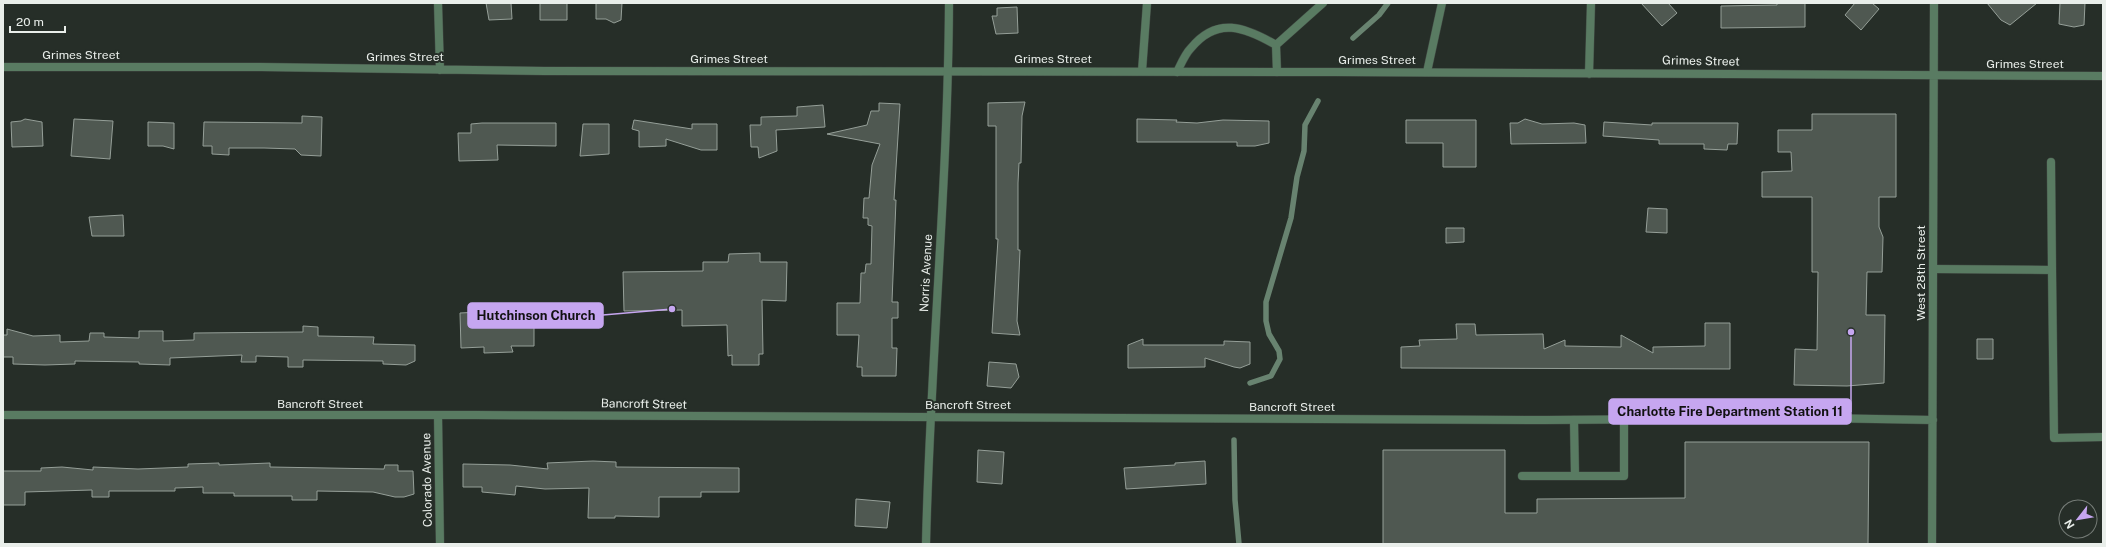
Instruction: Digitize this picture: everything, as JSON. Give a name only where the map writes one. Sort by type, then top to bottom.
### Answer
[{"type":"street","points":[[438,3],[440,70]]},
{"type":"street","name":"Norris Avenue","points":[[926,544],[930,416],[941,218],[949,3]]},
{"type":"street","points":[[1142,71],[1147,3]]},
{"type":"street","points":[[1276,45],[1323,3]]},
{"type":"street","points":[[1427,72],[1442,3]]},
{"type":"street","points":[[1589,74],[1591,3]]},
{"type":"street","name":"West 28th Street","points":[[1932,544],[1934,3]]},
{"type":"street","points":[[1177,72],[1190,48],[1210,30],[1231,27],[1255,33],[1276,45]]},
{"type":"street","points":[[1276,45],[1277,72]]},
{"type":"street","name":"Grimes Street","points":[[3,67],[561,71],[1142,71],[2103,76]]},
{"type":"street","points":[[2051,162],[2054,438],[2103,437]]},
{"type":"street","points":[[1933,269],[2052,270]]},
{"type":"street","name":"Bancroft Street","points":[[3,415],[930,416],[1574,420],[1784,418],[1933,420]]},
{"type":"street","name":"Colorado Avenue","points":[[438,415],[440,544]]},
{"type":"street","points":[[1574,420],[1575,476]]},
{"type":"street","points":[[1522,476],[1624,476],[1624,420]]},
{"type":"building","points":[[486,3],[511,3],[512,19],[489,20]]},
{"type":"building","points":[[540,3],[567,3],[567,20],[540,20]]},
{"type":"building","points":[[596,3],[622,3],[621,20],[614,23],[606,19],[596,19]]},
{"type":"building","points":[[1641,3],[1668,3],[1677,13],[1662,26]]},
{"type":"building","points":[[1777,3],[1805,3],[1805,27],[1721,28],[1721,6],[1777,5]]},
{"type":"building","points":[[1855,3],[1872,3],[1879,9],[1861,30],[1845,15]]},
{"type":"building","points":[[1987,3],[2037,3],[2010,25],[2001,20]]},
{"type":"building","points":[[2060,3],[2085,3],[2084,25],[2074,27],[2059,24]]},
{"type":"building","points":[[1017,7],[1018,33],[996,34],[992,16],[997,16],[997,8]]},
{"type":"building","points":[[1025,102],[1022,116],[1021,163],[1019,163],[1018,183],[1018,250],[1020,250],[1017,321],[1020,335],[992,333],[998,239],[996,239],[996,126],[988,126],[988,103]]},
{"type":"building","points":[[879,103],[900,104],[894,200],[896,200],[892,302],[898,302],[898,318],[892,318],[892,348],[897,348],[896,376],[862,376],[862,367],[857,367],[859,335],[837,335],[837,303],[860,303],[861,273],[865,273],[866,264],[871,264],[872,226],[868,225],[868,218],[863,218],[864,198],[869,198],[872,165],[880,144],[827,134],[867,125],[871,111],[879,111]]},
{"type":"building","points":[[823,105],[825,127],[776,130],[777,151],[759,158],[758,147],[751,147],[750,125],[761,125],[761,117],[797,116],[797,107]]},
{"type":"building","points":[[1812,114],[1896,114],[1896,197],[1879,197],[1879,227],[1883,237],[1882,272],[1867,272],[1866,315],[1885,315],[1884,383],[1847,386],[1794,385],[1795,349],[1817,350],[1818,272],[1812,272],[1812,197],[1762,197],[1762,172],[1792,171],[1791,152],[1778,152],[1778,130],[1812,130]]},
{"type":"building","points":[[302,116],[322,117],[321,156],[301,155],[295,149],[264,148],[229,148],[229,155],[212,154],[212,146],[203,146],[204,122],[302,123]]},
{"type":"building","points":[[25,119],[42,122],[43,146],[12,147],[11,122]]},
{"type":"building","points":[[74,119],[113,121],[110,159],[71,156]]},
{"type":"building","points":[[1137,119],[1177,120],[1176,122],[1197,123],[1223,120],[1269,121],[1269,143],[1255,146],[1237,146],[1237,142],[1137,142]]},
{"type":"building","points":[[1525,119],[1542,124],[1574,123],[1585,125],[1586,143],[1511,144],[1510,123],[1518,123]]},
{"type":"building","points":[[634,120],[692,129],[692,124],[717,124],[717,150],[701,150],[666,139],[666,146],[639,147],[639,131],[632,129]]},
{"type":"building","points":[[1406,120],[1476,120],[1476,167],[1443,167],[1443,143],[1406,143]]},
{"type":"building","points":[[148,122],[174,123],[174,149],[163,146],[148,146]]},
{"type":"building","points":[[1604,122],[1652,125],[1652,123],[1738,123],[1737,144],[1728,144],[1727,150],[1704,149],[1704,144],[1659,144],[1659,140],[1603,136]]},
{"type":"building","points":[[556,123],[556,146],[497,145],[498,160],[459,161],[458,133],[471,133],[471,124]]},
{"type":"building","points":[[583,124],[609,124],[609,154],[580,156]]},
{"type":"building","points":[[1648,208],[1667,209],[1667,233],[1646,232]]},
{"type":"building","points":[[123,215],[124,236],[92,236],[89,217]]},
{"type":"building","points":[[1446,228],[1464,228],[1464,242],[1446,243]]},
{"type":"building","points":[[760,253],[760,262],[787,262],[786,301],[762,300],[763,354],[759,354],[759,365],[732,365],[732,355],[728,356],[727,325],[682,326],[682,310],[624,311],[623,272],[703,271],[703,262],[728,262],[729,254]]},
{"type":"building","points":[[480,312],[480,319],[514,319],[514,325],[534,325],[534,346],[511,346],[513,352],[484,353],[484,347],[461,348],[460,313]]},
{"type":"building","points":[[1705,323],[1730,323],[1730,369],[1401,368],[1401,347],[1420,346],[1419,340],[1457,339],[1456,324],[1475,324],[1476,335],[1543,334],[1544,349],[1565,340],[1565,346],[1621,347],[1621,335],[1653,353],[1653,347],[1705,346]]},
{"type":"building","points":[[303,326],[318,327],[318,336],[374,337],[373,344],[415,345],[415,361],[406,365],[383,364],[383,361],[303,360],[303,367],[288,367],[288,357],[256,356],[256,362],[241,362],[242,355],[170,358],[170,365],[139,364],[139,362],[75,361],[75,364],[45,365],[13,364],[13,357],[3,357],[3,335],[7,335],[7,329],[33,336],[60,335],[60,342],[89,341],[90,333],[104,333],[104,337],[139,338],[139,331],[163,331],[163,341],[194,340],[194,333],[303,332]]},
{"type":"building","points":[[1143,339],[1143,345],[1224,345],[1224,341],[1250,342],[1250,364],[1240,368],[1205,358],[1205,367],[1128,368],[1128,345]]},
{"type":"building","points":[[1977,339],[1993,339],[1993,359],[1977,359]]},
{"type":"building","points":[[989,362],[1016,364],[1019,377],[1011,388],[987,386]]},
{"type":"building","points":[[1685,442],[1869,442],[1868,544],[1383,544],[1383,450],[1505,450],[1505,513],[1537,513],[1537,499],[1685,498]]},
{"type":"building","points":[[978,450],[1004,452],[1002,484],[977,482]]},
{"type":"building","points":[[593,461],[616,462],[616,467],[739,468],[739,492],[701,492],[701,497],[659,497],[659,517],[615,516],[615,518],[588,518],[589,488],[545,489],[516,486],[515,495],[482,492],[482,487],[463,487],[463,464],[510,465],[548,469],[547,463]]},
{"type":"building","points":[[1205,461],[1206,484],[1126,489],[1124,468],[1175,465],[1175,463]]},
{"type":"building","points":[[219,463],[219,465],[270,463],[270,467],[384,469],[385,465],[398,465],[398,471],[413,471],[414,494],[404,497],[395,497],[373,492],[317,491],[317,500],[292,500],[292,496],[234,496],[234,493],[203,493],[203,487],[175,488],[175,491],[109,491],[109,497],[92,497],[92,490],[25,492],[25,505],[3,505],[3,471],[41,471],[41,468],[62,467],[93,470],[93,467],[138,469],[188,467],[188,464]]},
{"type":"building","points":[[856,499],[890,502],[887,528],[855,526]]},
{"type":"waterway","points":[[1353,38],[1379,15],[1388,3]]},
{"type":"waterway","points":[[1250,383],[1271,376],[1280,359],[1279,351],[1269,334],[1266,321],[1266,302],[1291,218],[1297,177],[1304,151],[1305,125],[1318,101]]},
{"type":"waterway","points":[[1234,440],[1235,500],[1239,544]]},
{"type":"place","name":"Hutchinson Church","points":[[672,309]]},
{"type":"place","name":"Charlotte Fire Department Station 11","points":[[1851,332]]}]
